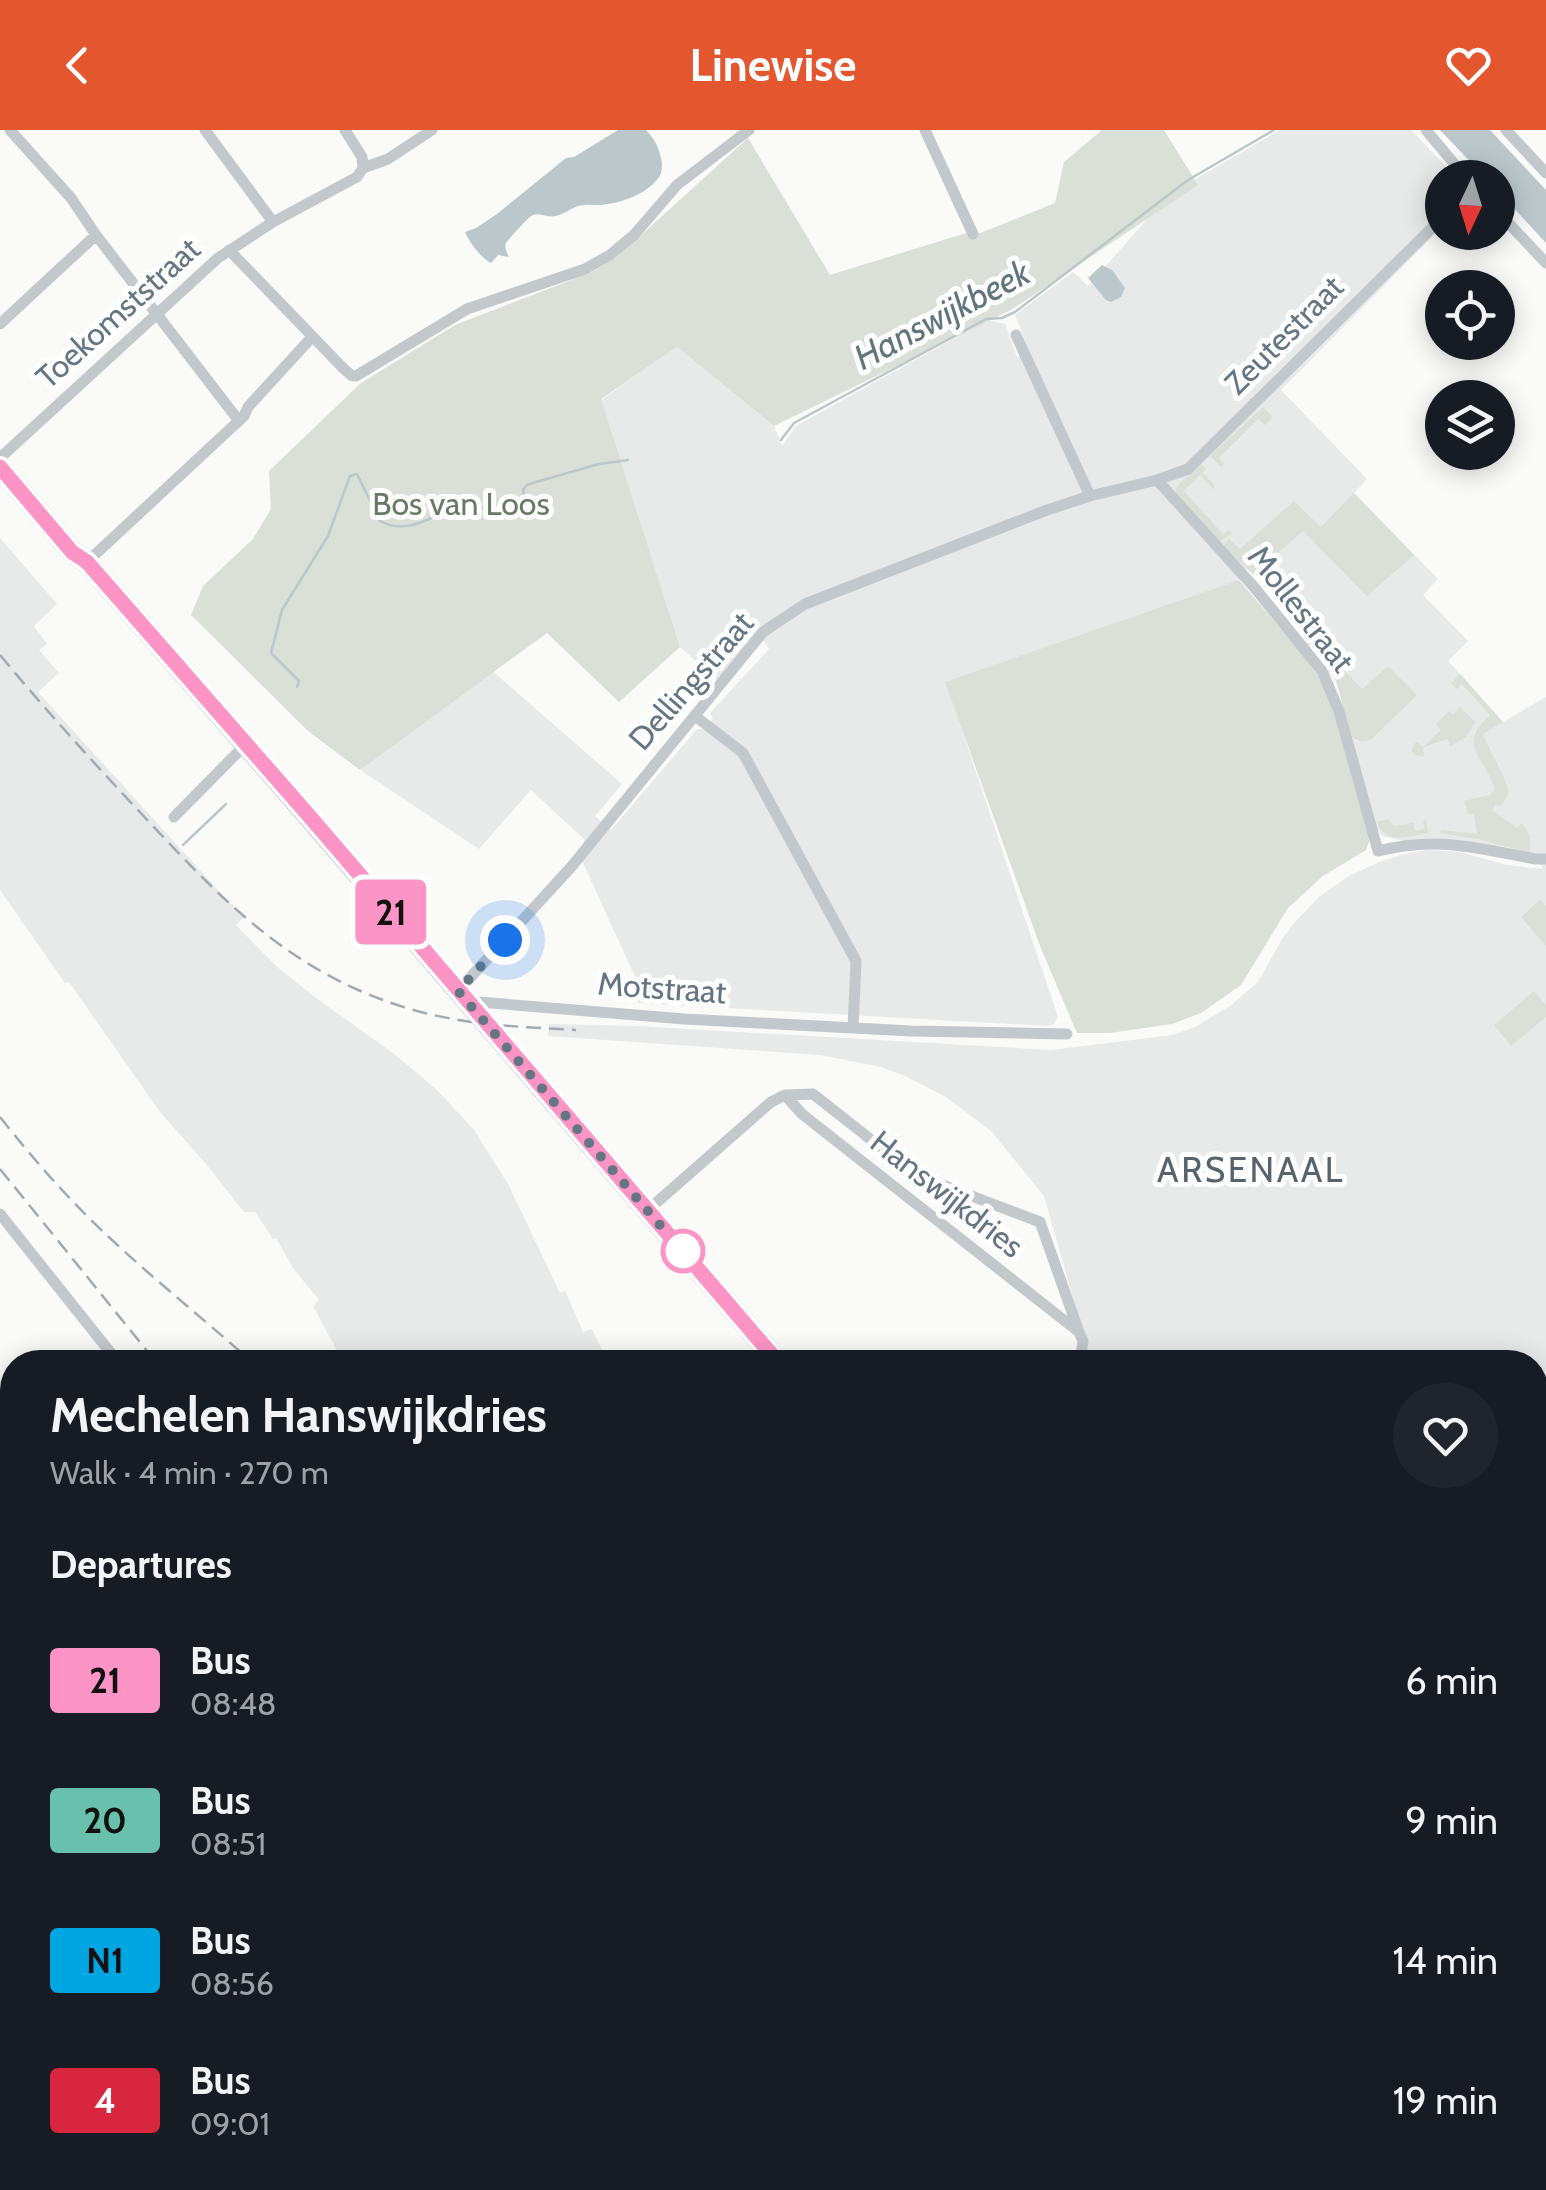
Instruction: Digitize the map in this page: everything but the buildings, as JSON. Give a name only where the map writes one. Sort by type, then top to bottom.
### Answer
[{"type":"main road","points":[[0,459],[768,1350]]},
{"type":"street","points":[[10,130],[71,198],[239,421]]},
{"type":"street","points":[[205,130],[273,222]]},
{"type":"street","points":[[345,130],[362,156],[363,168]]},
{"type":"street","name":"Toekomststraat","points":[[0,459],[228,250],[432,130]]},
{"type":"street","points":[[228,250],[343,368],[352,376],[361,375],[468,310],[598,262],[634,235],[677,185],[749,130]]},
{"type":"street","points":[[925,130],[973,234]]},
{"type":"street","points":[[1426,130],[1451,160]]},
{"type":"street","points":[[1506,130],[1546,173]]},
{"type":"street","points":[[1515,230],[1546,263]]},
{"type":"street","points":[[0,324],[96,235]]},
{"type":"street","name":"Zeutestraat","points":[[1157,480],[1188,469],[1425,235]]},
{"type":"street","points":[[1016,336],[1090,496]]},
{"type":"street","points":[[87,562],[244,416],[312,337]]},
{"type":"street","name":"Dellingstraat","points":[[463,996],[762,632],[805,604],[1047,510],[1157,480]]},
{"type":"street","name":"Mollestraat","points":[[1157,480],[1254,587],[1322,671],[1340,711],[1378,851],[1435,842],[1546,859]]},
{"type":"street","points":[[694,716],[743,753],[856,960],[853,1028]]},
{"type":"street","points":[[174,817],[246,744]]},
{"type":"street","name":"Motstraat","points":[[463,996],[684,1019],[1067,1034]]},
{"type":"street","name":"Hanswijkdries","points":[[785,1095],[813,1094],[916,1175],[1040,1222],[1083,1341],[1082,1350]]},
{"type":"street","points":[[648,1210],[771,1102],[785,1095]]},
{"type":"street","name":"Hanswijkdries","points":[[785,1095],[802,1114],[1078,1332]]},
{"type":"street","points":[[0,1214],[108,1350]]},
{"type":"shaded area","points":[[618,130],[646,130],[655,141],[662,168],[652,185],[615,203],[578,206],[553,216],[533,215],[506,243],[509,257],[498,255],[491,263],[483,257],[465,232],[497,214],[566,158]]},
{"type":"shaded area","points":[[1280,130],[1411,130],[1440,160],[1425,160],[1425,244],[1281,390],[1367,479],[1354,493],[1438,579],[1423,595],[1468,641],[1448,661],[1503,722],[1546,697],[1546,1350],[1088,1350],[1044,1196],[991,1131],[946,1097],[881,1067],[820,1055],[548,1036],[549,1024],[636,1026],[1051,1050],[1173,1035],[1230,1006],[1258,982],[1282,939],[1320,896],[1379,862],[1427,850],[1460,852],[1507,865],[1543,869],[1533,854],[1382,836],[1376,827],[1352,737],[1358,741],[1372,739],[1416,695],[1388,666],[1362,690],[1244,568],[1239,580],[946,682],[1058,1017],[1053,1025],[638,1003],[638,983],[583,863],[584,839],[531,790],[479,849],[362,771],[369,713],[483,663],[622,784],[595,816],[611,830],[697,729],[704,729],[713,718],[710,713],[769,649],[760,634],[717,680],[680,647],[601,400],[677,347],[774,426],[782,446],[796,426],[987,320],[1005,324],[1017,357],[1029,350],[1015,315],[1073,272],[1088,286],[1156,209],[1180,188]]},
{"type":"shaded area","points":[[1440,130],[1490,130],[1546,190],[1546,243],[1515,209],[1515,160],[1469,160]]},
{"type":"shaded area","points":[[1102,265],[1112,270],[1125,288],[1121,297],[1111,302],[1088,278]]},
{"type":"shaded area","points":[[0,538],[57,604],[34,626],[47,644],[39,650],[59,673],[38,692],[245,916],[236,925],[276,966],[393,1053],[436,1089],[474,1130],[508,1184],[560,1293],[565,1291],[583,1332],[592,1329],[602,1350],[337,1350],[313,1306],[319,1300],[293,1268],[276,1238],[255,1212],[244,1212],[160,1112],[0,890]]},
{"type":"green space","name":"Bos van Loos","points":[[1102,130],[1164,130],[1198,185],[1011,310],[774,426],[677,347],[601,399],[680,647],[619,702],[547,633],[360,770],[308,731],[191,615],[203,586],[253,539],[271,509],[269,471],[361,383],[455,325],[592,272],[617,257],[748,138],[830,275],[976,230],[978,234],[1055,203],[1064,162]]},
{"type":"green space","points":[[1263,407],[1273,417],[1265,425],[1258,419],[1219,458],[1224,464],[1221,467],[1210,456]]},
{"type":"green space","points":[[1200,464],[1214,490],[1200,475],[1184,491],[1223,534],[1229,530],[1232,533],[1219,542],[1175,494],[1177,486]]},
{"type":"green space","points":[[1354,493],[1414,555],[1367,596],[1303,531],[1254,574],[1222,547],[1229,539],[1240,549],[1294,501],[1321,527]]},
{"type":"green space","points":[[1239,580],[1323,683],[1370,839],[1366,850],[1323,876],[1288,908],[1241,985],[1201,1013],[1172,1024],[1110,1033],[1077,1033],[1040,946],[945,682]]},
{"type":"green space","points":[[1310,635],[1362,689],[1388,666],[1417,695],[1372,739],[1357,740],[1352,737],[1336,681],[1305,640]]},
{"type":"green space","points":[[1460,674],[1503,722],[1483,734],[1508,791],[1503,803],[1492,810],[1517,828],[1522,823],[1530,835],[1530,853],[1440,833],[1441,830],[1477,834],[1474,814],[1468,814],[1464,801],[1490,795],[1495,789],[1474,743],[1480,726],[1490,715],[1462,684],[1457,689],[1451,683]]},
{"type":"green space","points":[[1460,707],[1475,722],[1466,737],[1450,746],[1448,739],[1423,747],[1441,730],[1436,724],[1449,711],[1453,714]]},
{"type":"green space","points":[[1417,742],[1423,747],[1424,757],[1412,751]]},
{"type":"green space","points":[[1388,819],[1394,826],[1413,823],[1415,831],[1425,829],[1426,820],[1428,833],[1392,837],[1377,822]]},
{"type":"green space","points":[[1540,900],[1546,906],[1546,946],[1521,917]]},
{"type":"green space","points":[[1534,991],[1546,1005],[1546,1017],[1511,1046],[1494,1025]]},
{"type":"waterway","name":"Hanswijkbeek","points":[[781,440],[794,423],[986,319],[1015,312],[1188,180],[1274,130]]},
{"type":"waterway","name":"Hanswijkbeek","points":[[297,687],[299,681],[271,653],[282,610],[328,536],[350,476],[357,474],[380,521],[402,526],[468,505],[502,514],[524,495],[527,485],[599,464],[628,460]]},
{"type":"waterway","name":"Hanswijkbeek","points":[[183,845],[226,804]]},
{"type":"railway","points":[[0,655],[198,873],[259,929],[292,953],[367,994],[410,1009],[471,1022],[576,1030]]},
{"type":"railway","points":[[0,1117],[86,1215],[238,1350]]},
{"type":"railway","points":[[0,1169],[146,1350]]},
{"type":"bus line","name":"21","points":[[0,467],[72,552],[87,562],[199,689],[768,1350]]},
{"type":"district","name":"ARSENAAL","points":[[1251,1170]]},
{"type":"route","points":[[505,940],[458,991],[685,1254],[683,1251]]}]
